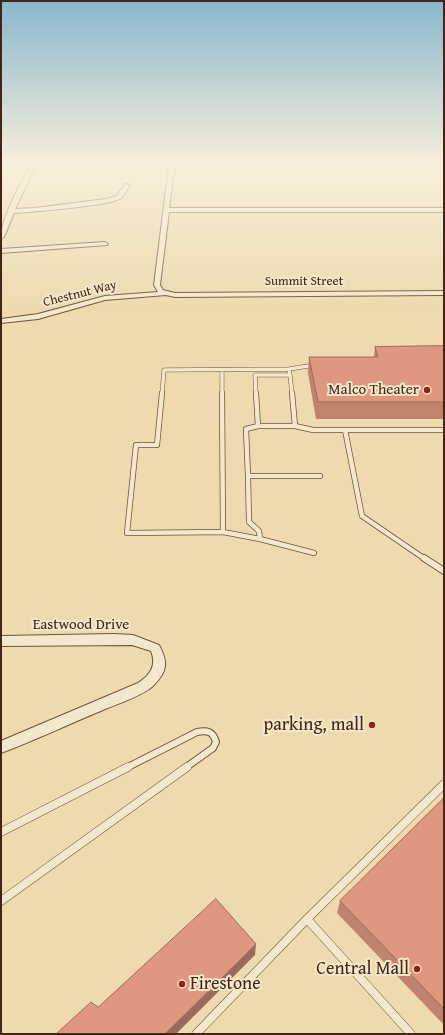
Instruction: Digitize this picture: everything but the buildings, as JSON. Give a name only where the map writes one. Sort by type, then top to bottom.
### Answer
[{"type":"street","points":[[1,238],[11,213]]},
{"type":"street","points":[[164,293],[158,289],[157,285],[167,213]]},
{"type":"street","points":[[1,251],[105,244]]},
{"type":"street","name":"Summit Street","points":[[164,293],[189,295],[444,293]]},
{"type":"street","name":"Chestnut Way","points":[[1,321],[21,320],[44,316],[109,297],[164,293]]},
{"type":"street","name":"Eastwood Drive","points":[[1,641],[133,640],[150,645],[157,651],[160,659],[158,672],[142,687],[116,700],[1,747]]},
{"type":"lane","points":[[314,553],[260,539],[223,532],[127,533],[136,445],[157,445],[164,370],[289,369],[321,364]]},
{"type":"lane","points":[[289,369],[295,426]]},
{"type":"lane","points":[[222,370],[221,444],[223,532]]},
{"type":"lane","points":[[258,426],[255,375],[290,375]]},
{"type":"lane","points":[[260,539],[259,531],[249,522],[246,429],[258,426],[295,426],[312,430],[444,430]]},
{"type":"lane","points":[[345,430],[362,516],[444,571]]},
{"type":"lane","points":[[248,476],[320,476]]},
{"type":"lane","points":[[1,832],[197,732],[204,730],[212,732],[215,736],[216,742],[213,748],[1,901]]},
{"type":"lane","points":[[196,1034],[307,919],[444,784]]},
{"type":"lane","points":[[307,919],[411,1034]]},
{"type":"place","name":"Malco Theater","points":[[427,390]]},
{"type":"place","name":"parking, mall","points":[[372,725]]},
{"type":"place","name":"Central Mall","points":[[417,969]]},
{"type":"place","name":"Firestone","points":[[182,984]]}]
